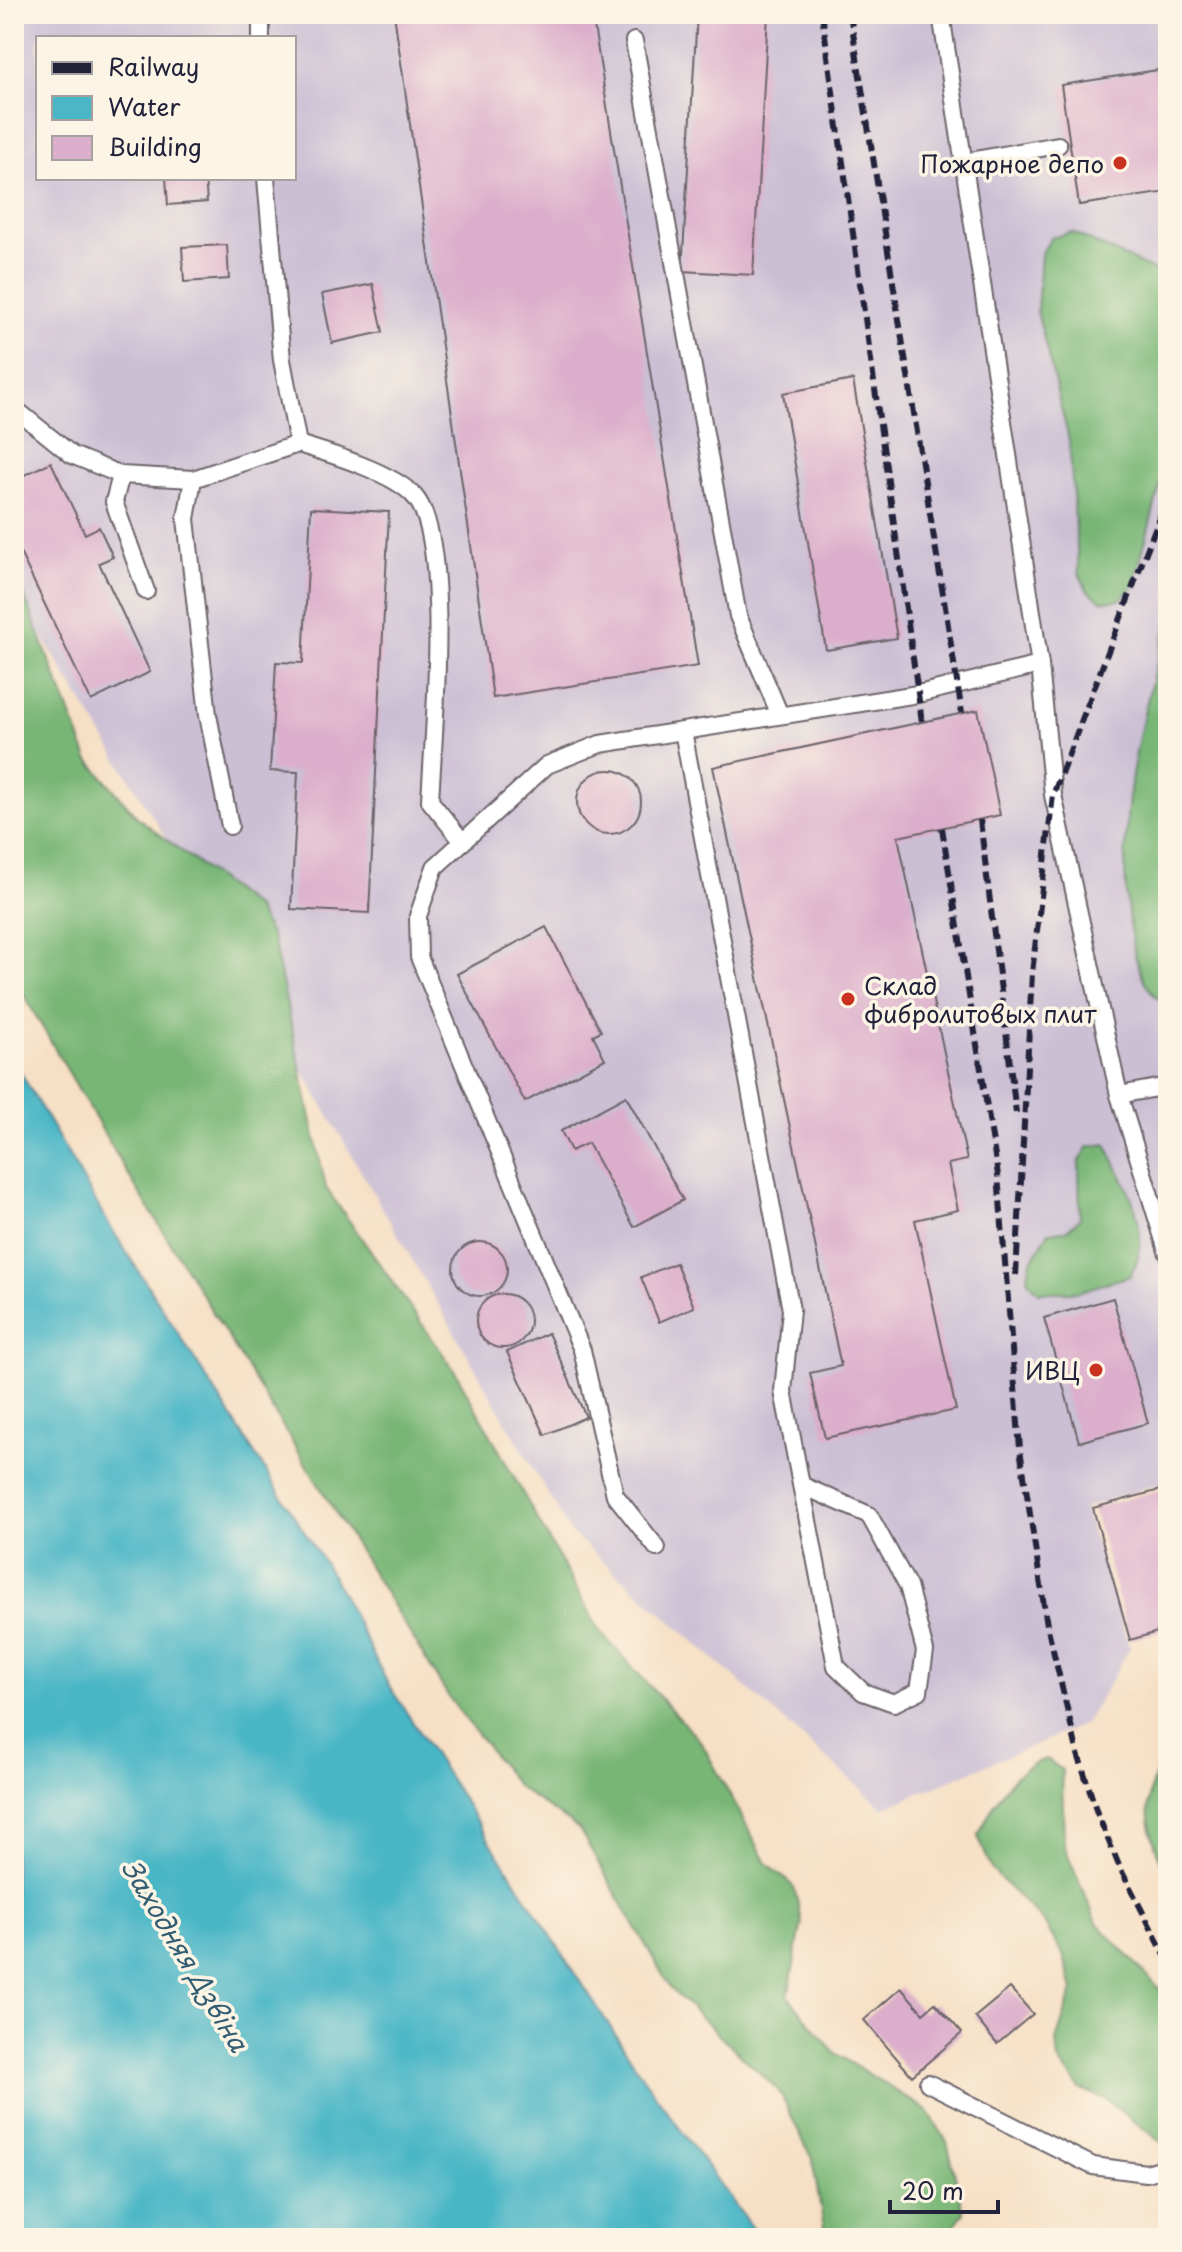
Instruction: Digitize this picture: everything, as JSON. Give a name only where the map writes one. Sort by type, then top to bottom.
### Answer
[{"type":"lane","points":[[261,14],[261,36]]},
{"type":"lane","points":[[941,14],[1040,665],[1053,795],[1119,1095],[1168,1254]]},
{"type":"lane","points":[[634,41],[738,616],[780,715]]},
{"type":"lane","points":[[964,162],[1058,145]]},
{"type":"lane","points":[[266,180],[282,360],[298,444]]},
{"type":"lane","points":[[14,408],[72,455],[121,475],[193,479],[298,444],[363,465],[415,497],[434,544],[438,593],[430,801],[463,842]]},
{"type":"lane","points":[[121,475],[114,502],[146,591]]},
{"type":"lane","points":[[193,479],[186,519],[208,715],[230,826]]},
{"type":"lane","points":[[657,1548],[615,1495],[582,1350],[419,957],[418,916],[435,867],[547,765],[600,744],[918,694],[1040,665]]},
{"type":"lane","points":[[683,731],[791,1310],[783,1391],[801,1485],[836,1666],[863,1692],[894,1703],[919,1691],[925,1651],[908,1586],[869,1515],[801,1485]]},
{"type":"lane","points":[[1119,1095],[1168,1086]]},
{"type":"lane","points":[[928,2083],[1093,2166],[1146,2173],[1168,2167]]},
{"type":"shaded area","points":[[14,14],[1168,14],[1168,1481],[1084,1508],[1130,1648],[1085,1724],[883,1808],[570,1532],[201,895],[14,591]]},
{"type":"green space","points":[[1071,232],[1168,277],[1168,456],[1133,587],[1120,600],[1102,601],[1087,590],[1079,573],[1069,440],[1037,311],[1041,254],[1051,238]]},
{"type":"green space","points":[[14,570],[88,759],[137,817],[256,908],[273,940],[326,1188],[455,1371],[600,1632],[701,1742],[767,1863],[794,1887],[802,1922],[788,1996],[835,2053],[928,2111],[947,2142],[964,2213],[944,2238],[829,2238],[825,2233],[812,2159],[779,2091],[671,1989],[579,1829],[518,1787],[450,1699],[126,1171],[14,978]]},
{"type":"green space","points":[[1168,622],[1168,1006],[1146,984],[1138,965],[1126,894],[1125,855],[1127,816],[1139,738]]},
{"type":"green space","points":[[1106,1144],[1129,1192],[1139,1226],[1137,1259],[1130,1276],[1077,1292],[1039,1292],[1027,1279],[1031,1262],[1049,1232],[1066,1231],[1080,1218],[1079,1163],[1088,1147]]},
{"type":"green space","points":[[1168,1747],[1168,1881],[1148,1814],[1152,1784]]},
{"type":"green space","points":[[1047,1759],[1062,1770],[1064,1846],[1097,1923],[1168,1998],[1168,2147],[1105,2099],[1080,2089],[1058,2060],[1056,2041],[1073,1990],[1063,1955],[1044,1922],[992,1870],[978,1836],[1004,1789],[1022,1771]]},
{"type":"water","name":"Заходняя Дзвіна","points":[[14,1061],[108,1223],[335,1580],[388,1684],[644,2079],[759,2238],[14,2238]]},
{"type":"building","points":[[394,14],[592,14],[698,666],[493,698]]},
{"type":"building","points":[[697,14],[768,14],[753,275],[682,271]]},
{"type":"building","name":"Пожарное депо","points":[[1158,70],[1168,135],[1168,192],[1079,205],[1061,85]]},
{"type":"building","points":[[166,180],[205,180],[207,202],[168,205]]},
{"type":"building","points":[[227,245],[229,279],[184,282],[182,247]]},
{"type":"building","points":[[373,284],[383,332],[332,343],[322,294]]},
{"type":"building","points":[[853,380],[897,638],[826,650],[783,393]]},
{"type":"building","points":[[51,462],[85,534],[99,527],[113,557],[99,563],[150,672],[91,701],[14,540],[14,480]]},
{"type":"building","points":[[311,508],[389,512],[369,913],[291,909],[298,772],[270,771],[276,662],[303,663]]},
{"type":"building","name":"Склад фибролитовых плит","points":[[978,710],[1000,815],[898,837],[967,1160],[948,1164],[958,1210],[915,1220],[956,1410],[825,1438],[810,1373],[841,1366],[713,767]]},
{"type":"building","points":[[609,770],[627,776],[635,784],[641,802],[635,820],[627,828],[609,834],[591,828],[583,820],[577,802],[583,784],[591,776]]},
{"type":"building","points":[[546,927],[601,1031],[593,1035],[605,1059],[525,1102],[457,974]]},
{"type":"building","points":[[626,1096],[683,1200],[634,1227],[588,1143],[571,1151],[561,1131]]},
{"type":"building","points":[[480,1242],[499,1250],[507,1269],[499,1288],[480,1296],[461,1288],[453,1269],[461,1250]]},
{"type":"building","points":[[676,1263],[694,1307],[659,1322],[641,1277]]},
{"type":"building","points":[[503,1294],[522,1302],[530,1321],[522,1340],[503,1348],[484,1340],[476,1321],[484,1302]]},
{"type":"building","name":"ИВЦ","points":[[1113,1298],[1148,1423],[1079,1442],[1044,1318]]},
{"type":"building","points":[[548,1333],[586,1417],[545,1435],[507,1352]]},
{"type":"building","points":[[1160,1490],[1168,1519],[1168,1629],[1130,1640],[1093,1508]]},
{"type":"building","points":[[901,1988],[923,2013],[935,2003],[962,2033],[912,2076],[864,2020]]},
{"type":"building","points":[[1010,1988],[1033,2014],[997,2044],[975,2017]]},
{"type":"railway","points":[[822,14],[922,722]]},
{"type":"railway","points":[[850,14],[962,713]]},
{"type":"railway","points":[[1016,1275],[1032,973],[1053,795],[1168,495]]},
{"type":"railway","points":[[980,820],[1016,1113]]},
{"type":"railway","points":[[942,828],[998,1175],[1020,1449],[1047,1625],[1078,1754],[1097,1813],[1120,1868],[1168,1961]]},
{"type":"place","name":"Пожарное депо","points":[[1120,163]]},
{"type":"place","name":"Склад фибролитовых плит","points":[[848,999]]},
{"type":"place","name":"ИВЦ","points":[[1096,1370]]}]
